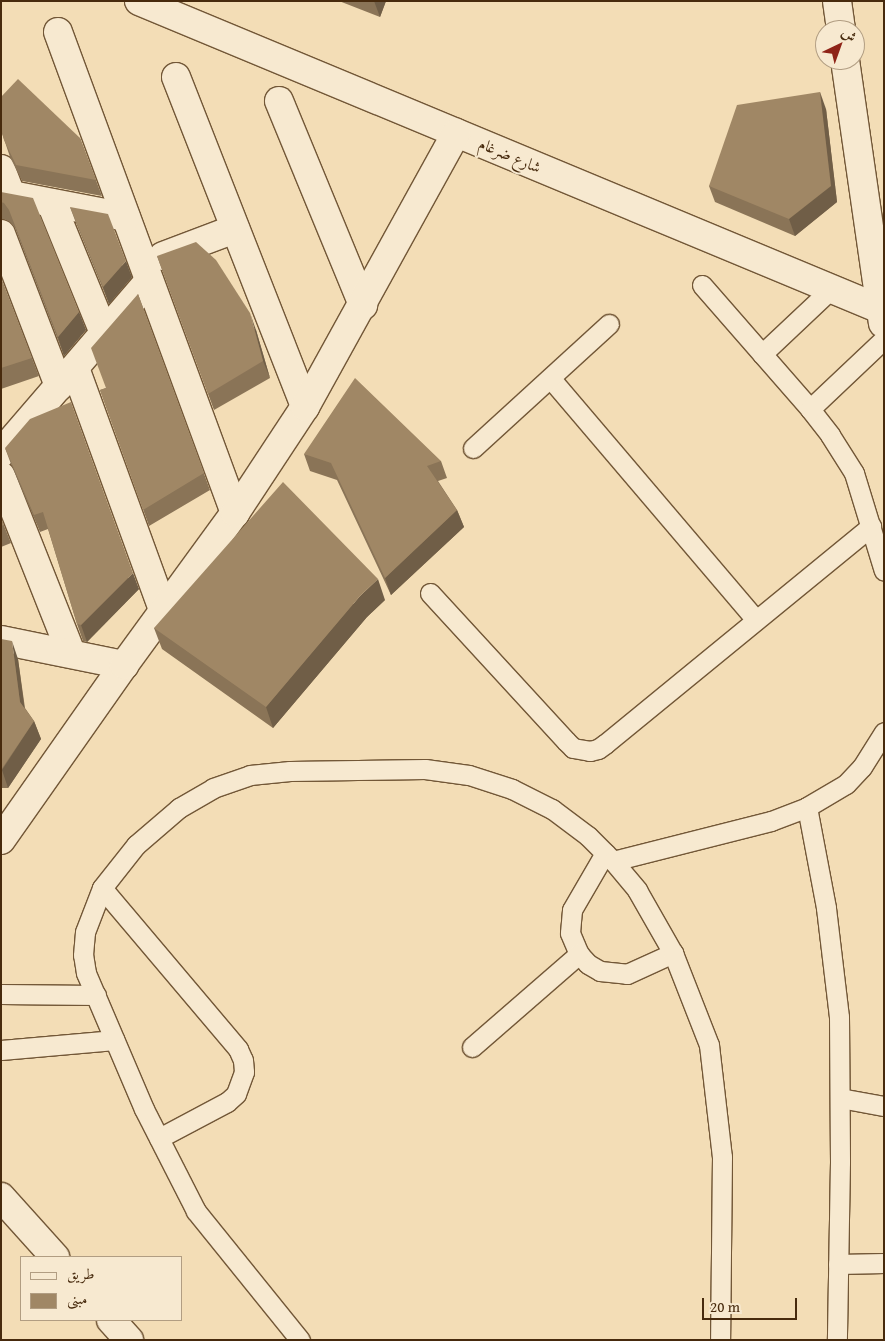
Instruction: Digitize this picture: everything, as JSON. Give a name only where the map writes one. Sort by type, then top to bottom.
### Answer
[{"type":"street","name":"شارع ضرغام","points":[[139,1],[831,288],[882,317]]},
{"type":"street","points":[[837,1],[840,20]]},
{"type":"street","points":[[58,32],[235,513]]},
{"type":"street","points":[[846,70],[882,317]]},
{"type":"street","points":[[176,77],[305,407]]},
{"type":"street","points":[[279,101],[363,305]]},
{"type":"street","points":[[1,840],[124,665],[235,513],[305,407],[363,305],[456,133]]},
{"type":"street","points":[[1,168],[6,194],[126,217]]},
{"type":"street","points":[[51,202],[104,333]]},
{"type":"street","points":[[1,453],[104,333],[146,272],[235,229]]},
{"type":"street","points":[[1,234],[67,377],[164,612]]},
{"type":"street","points":[[1,476],[70,653]]},
{"type":"street","points":[[1,640],[124,665]]},
{"type":"street","points":[[1,1197],[54,1256]]},
{"type":"street","points":[[112,1321],[129,1340]]},
{"type":"lane","points":[[702,285],[810,409],[854,473],[884,571]]},
{"type":"lane","points":[[762,354],[831,288]]},
{"type":"lane","points":[[473,448],[609,324]]},
{"type":"lane","points":[[810,409],[884,339]]},
{"type":"lane","points":[[550,379],[756,620]]},
{"type":"lane","points":[[430,594],[566,742],[582,751],[598,749],[871,526]]},
{"type":"lane","points":[[672,953],[627,974],[600,971],[588,964],[579,954],[570,934],[572,910],[609,857],[771,821],[807,807],[846,784],[862,767],[884,732]]},
{"type":"lane","points":[[300,1340],[196,1211],[159,1138],[86,973],[83,955],[85,932],[102,888],[136,845],[180,808],[222,784],[250,775],[290,771],[425,769],[469,775],[512,789],[552,809],[588,836],[609,857],[636,890],[672,953],[709,1045],[722,1157],[720,1340]]},
{"type":"lane","points":[[807,807],[826,908],[839,1017],[840,1098],[837,1340]]},
{"type":"lane","points":[[102,888],[238,1048],[243,1060],[244,1072],[236,1094],[227,1102],[159,1138]]},
{"type":"lane","points":[[472,1046],[579,954]]},
{"type":"lane","points":[[1,994],[96,995]]},
{"type":"lane","points":[[1,1050],[115,1040]]},
{"type":"lane","points":[[840,1098],[884,1106]]},
{"type":"lane","points":[[838,1264],[884,1263]]},
{"type":"building","points":[[18,79],[80,138],[96,180],[16,165],[1,130],[1,97]]},
{"type":"building","points":[[820,92],[831,186],[789,219],[709,186],[737,105]]},
{"type":"building","points":[[1,192],[33,198],[79,312],[58,337],[9,210],[1,202]]},
{"type":"building","points":[[70,207],[108,214],[126,261],[103,287]]},
{"type":"building","points":[[196,242],[216,260],[250,313],[263,361],[208,394],[157,256]]},
{"type":"building","points":[[1,278],[32,358],[1,368]]},
{"type":"building","points":[[138,294],[204,473],[143,510],[100,390],[106,388],[91,348]]},
{"type":"building","points":[[355,378],[441,461],[427,466],[457,510],[385,578],[331,463],[304,454]]},
{"type":"building","points":[[71,402],[133,573],[81,625],[77,624],[43,512],[34,515],[5,448],[30,419]]},
{"type":"building","points":[[283,482],[378,579],[360,596],[266,707],[154,628]]},
{"type":"building","points":[[1,639],[12,641],[20,702],[34,721],[1,770]]}]
